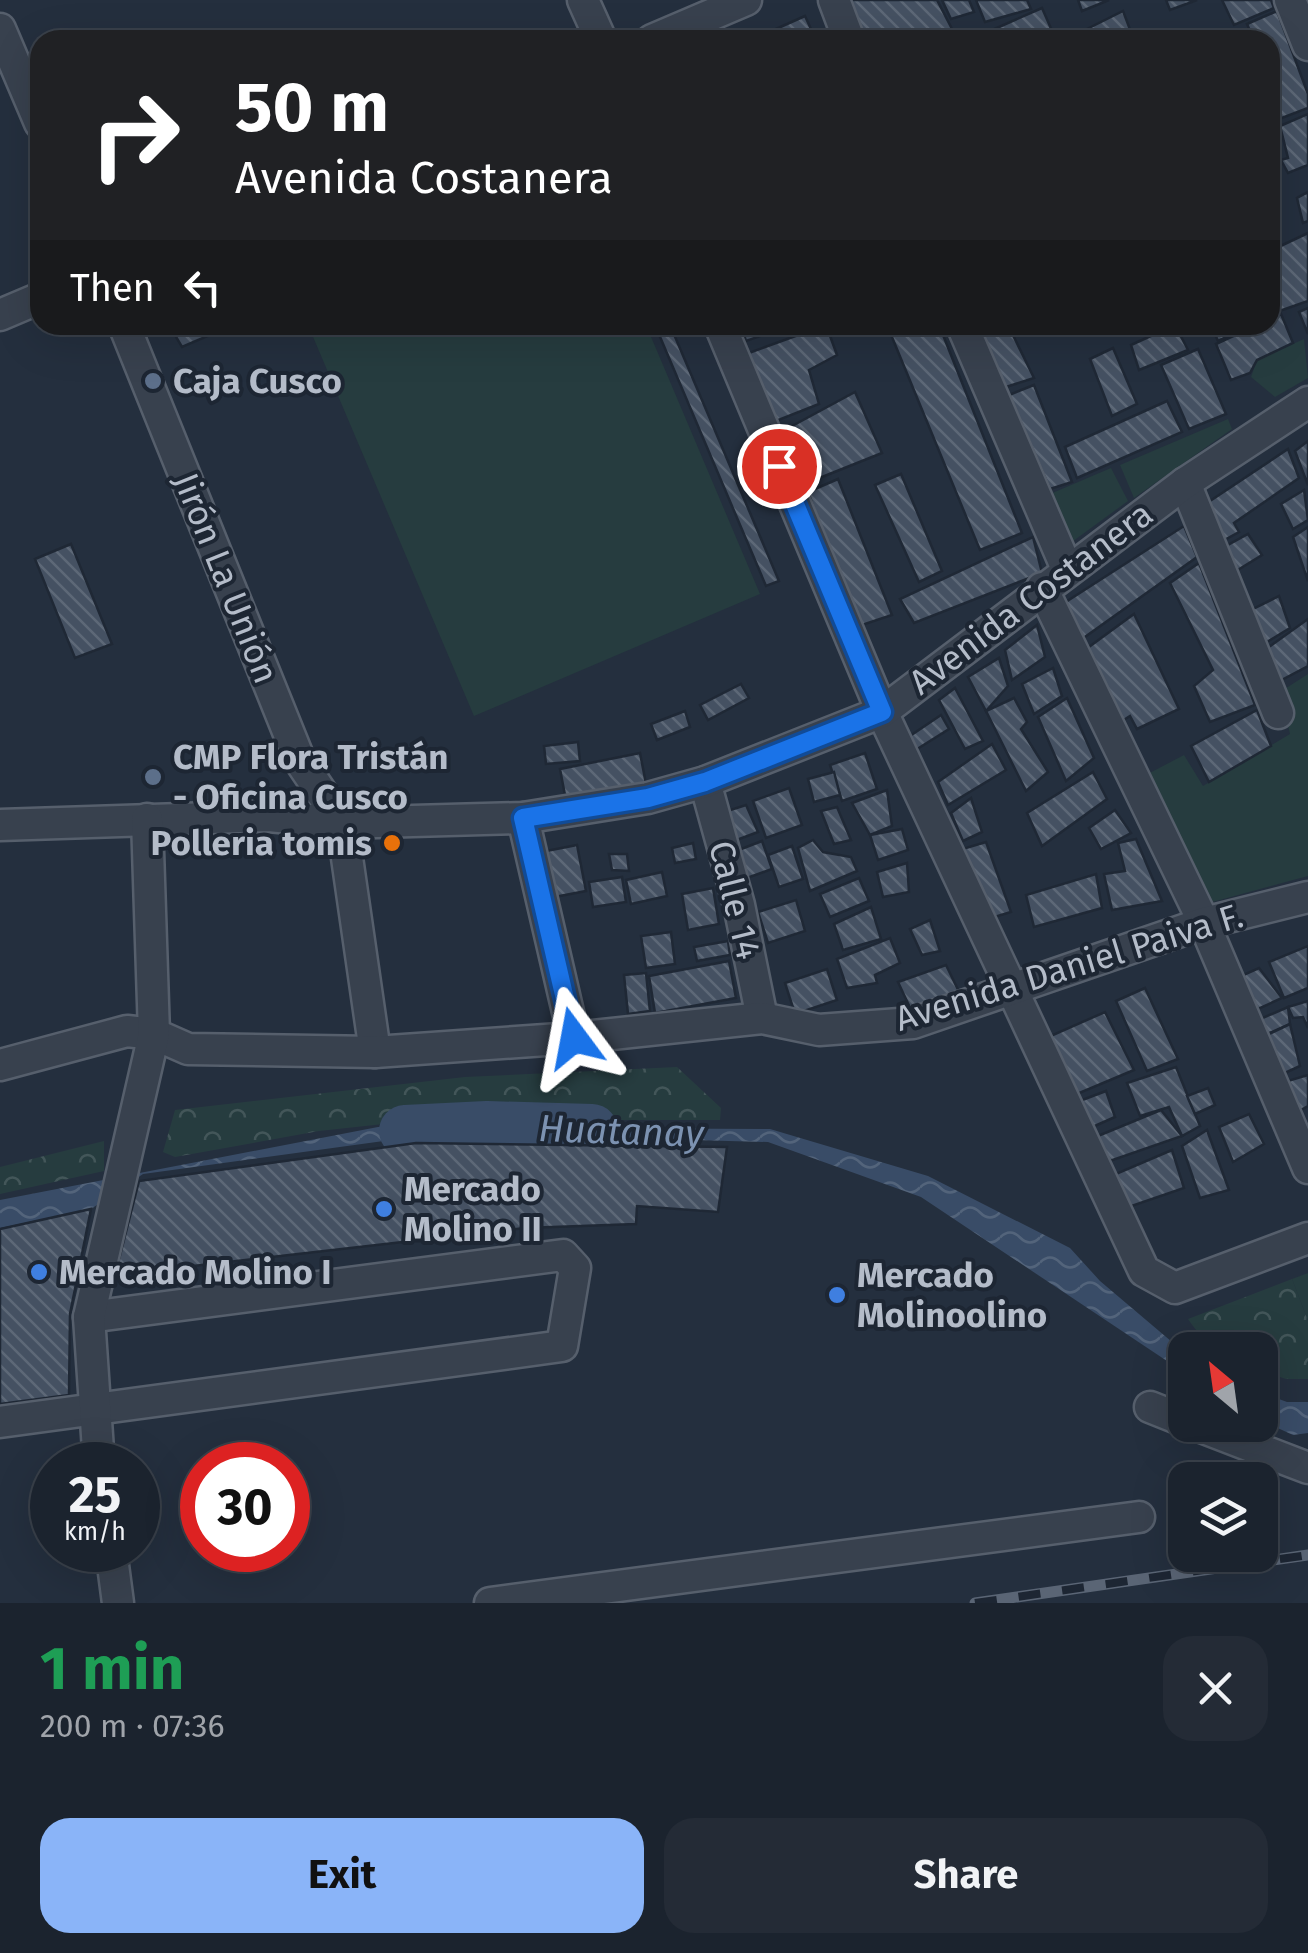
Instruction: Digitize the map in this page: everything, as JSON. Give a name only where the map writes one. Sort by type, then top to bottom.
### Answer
[{"type":"street","points":[[584,0],[597,30]]},
{"type":"street","points":[[676,30],[746,0]]},
{"type":"street","points":[[834,0],[846,30]]},
{"type":"street","points":[[1290,0],[1308,45]]},
{"type":"street","points":[[0,28],[30,100]]},
{"type":"street","points":[[0,315],[30,302]]},
{"type":"street","name":"Jirón La Unión","points":[[128,335],[300,761],[342,824]]},
{"type":"street","points":[[724,335],[882,712],[1144,1271],[1175,1288],[1308,1238]]},
{"type":"street","points":[[966,335],[1067,569]]},
{"type":"street","name":"Avenida Costanera","points":[[0,825],[270,816],[342,824],[523,818],[648,798],[705,782],[882,712],[1185,483],[1308,402]]},
{"type":"street","points":[[1185,483],[1278,713]]},
{"type":"street","points":[[1042,588],[1204,922],[1308,1168]]},
{"type":"street","name":"Calle 14","points":[[705,782],[739,904],[762,1018]]},
{"type":"street","points":[[523,818],[574,1038]]},
{"type":"street","points":[[97,1442],[89,1316],[154,1034],[148,819]]},
{"type":"street","points":[[342,824],[375,1052]]},
{"type":"street","name":"Avenida Daniel Paiva F.","points":[[0,1065],[127,1032],[154,1034],[188,1049],[375,1052],[574,1038],[762,1018],[819,1030],[912,1023],[1204,922],[1308,898]]},
{"type":"street","points":[[0,1422],[562,1346],[575,1268],[562,1255],[89,1316]]},
{"type":"street","points":[[1150,1407],[1168,1414]]},
{"type":"street","points":[[1240,1442],[1308,1468]]},
{"type":"street","points":[[490,1603],[603,1596],[1139,1517]]},
{"type":"street","points":[[114,1572],[118,1603]]},
{"type":"green space","points":[[312,335],[650,335],[760,594],[474,716]]},
{"type":"green space","points":[[1304,339],[1308,378],[1275,397],[1251,377],[1257,360]]},
{"type":"green space","points":[[1228,419],[1232,429],[1134,498],[1120,465]]},
{"type":"green space","points":[[1111,468],[1128,501],[1065,547],[1043,497]]},
{"type":"green space","points":[[1308,674],[1308,876],[1205,904],[1142,777],[1184,755],[1203,786],[1290,734],[1280,692]]},
{"type":"green space","points":[[677,1067],[721,1108],[720,1120],[420,1120],[319,1131],[175,1157],[163,1152],[175,1110],[465,1077]]},
{"type":"green space","points":[[104,1141],[104,1171],[0,1194],[0,1167]]},
{"type":"green space","points":[[1308,1273],[1308,1321],[1292,1279]]},
{"type":"green space","points":[[1292,1279],[1308,1321],[1308,1379],[1278,1376],[1278,1332],[1198,1332],[1188,1319]]},
{"type":"water","points":[[378,1127],[770,1129],[928,1176],[1070,1248],[1100,1281],[1168,1339],[1168,1362],[921,1197],[768,1142],[442,1133],[143,1174],[91,1209],[0,1228],[0,1200]]},
{"type":"water","points":[[1278,1399],[1308,1402],[1308,1433],[1293,1435],[1278,1428]]},
{"type":"building","points":[[846,0],[937,0],[952,29],[950,30],[856,30]]},
{"type":"building","points":[[942,0],[969,0],[974,12],[951,19]]},
{"type":"building","points":[[976,0],[1027,0],[1031,9],[985,22]]},
{"type":"building","points":[[1078,0],[1109,0],[1082,11]]},
{"type":"building","points":[[1166,0],[1197,0],[1170,10]]},
{"type":"building","points":[[1222,0],[1271,0],[1274,8],[1234,25]]},
{"type":"building","points":[[1042,8],[1052,30],[992,30]]},
{"type":"building","points":[[1123,11],[1130,30],[1085,30]]},
{"type":"building","points":[[1277,11],[1308,94],[1308,108],[1280,119],[1280,30],[1250,30],[1247,24]]},
{"type":"building","points":[[805,16],[811,30],[774,30]]},
{"type":"building","points":[[1308,114],[1308,165],[1288,173],[1281,160],[1288,158],[1280,126]]},
{"type":"building","points":[[1308,192],[1308,221],[1303,223],[1297,198]]},
{"type":"building","points":[[1308,233],[1308,301],[1280,311],[1280,246]]},
{"type":"building","points":[[1308,308],[1308,334],[1299,312]]},
{"type":"building","points":[[1280,314],[1293,343],[1257,360],[1250,373],[1231,380],[1216,344],[1235,335],[1280,335]]},
{"type":"building","points":[[175,335],[210,335],[182,347]]},
{"type":"building","points":[[659,335],[674,335],[779,581],[766,586]]},
{"type":"building","points":[[798,335],[830,335],[837,355],[809,370],[819,404],[776,421],[746,354]]},
{"type":"building","points":[[891,335],[943,335],[1022,533],[980,550]]},
{"type":"building","points":[[982,335],[1013,335],[1034,378],[1003,388]]},
{"type":"building","points":[[1153,335],[1180,335],[1188,350],[1139,370],[1131,345]]},
{"type":"building","points":[[1113,348],[1137,404],[1112,416],[1090,359]]},
{"type":"building","points":[[1198,349],[1226,414],[1189,429],[1161,365]]},
{"type":"building","points":[[1034,385],[1072,482],[1050,489],[1009,395]]},
{"type":"building","points":[[855,392],[882,453],[802,485],[781,432]]},
{"type":"building","points":[[1167,401],[1182,432],[1077,478],[1065,447]]},
{"type":"building","points":[[1308,441],[1308,485],[1295,451]]},
{"type":"building","points":[[1288,449],[1299,478],[1234,523],[1239,532],[1217,544],[1204,505]]},
{"type":"building","points":[[901,474],[942,571],[919,582],[875,485]]},
{"type":"building","points":[[838,479],[892,615],[856,627],[808,492]]},
{"type":"building","points":[[1304,490],[1308,520],[1293,529],[1281,504]]},
{"type":"building","points":[[1184,526],[1197,557],[1075,644],[1058,607]]},
{"type":"building","points":[[1308,527],[1308,581],[1293,537]]},
{"type":"building","points":[[1248,534],[1262,555],[1228,576],[1217,551]]},
{"type":"building","points":[[1033,537],[1042,573],[914,623],[900,599]]},
{"type":"building","points":[[71,544],[112,644],[75,658],[35,559]]},
{"type":"building","points":[[1199,563],[1255,705],[1210,722],[1194,686],[1213,670],[1170,583]]},
{"type":"building","points":[[1279,596],[1290,628],[1257,648],[1243,614]]},
{"type":"building","points":[[1134,614],[1179,709],[1137,729],[1130,716],[1111,728],[1078,655]]},
{"type":"building","points":[[1308,619],[1308,666],[1274,684],[1262,652]]},
{"type":"building","points":[[1037,625],[1045,657],[1012,680],[1005,650]]},
{"type":"building","points":[[999,658],[1008,686],[986,711],[968,677]]},
{"type":"building","points":[[1053,668],[1062,696],[1034,714],[1022,684]]},
{"type":"building","points":[[741,684],[749,698],[708,720],[700,705]]},
{"type":"building","points":[[955,688],[983,741],[965,749],[939,700]]},
{"type":"building","points":[[1014,698],[1027,722],[1021,729],[1048,772],[1026,791],[986,711]]},
{"type":"building","points":[[1067,698],[1094,758],[1066,781],[1038,717]]},
{"type":"building","points":[[1257,710],[1271,746],[1209,782],[1191,746]]},
{"type":"building","points":[[685,711],[690,727],[657,740],[651,724]]},
{"type":"building","points":[[941,715],[949,729],[914,751],[907,738]]},
{"type":"building","points":[[578,742],[580,761],[546,764],[544,746]]},
{"type":"building","points":[[992,744],[1006,770],[948,805],[938,782]]},
{"type":"building","points":[[640,753],[647,789],[567,806],[560,769]]},
{"type":"building","points":[[865,753],[877,789],[842,801],[830,765]]},
{"type":"building","points":[[834,772],[840,795],[814,802],[808,779]]},
{"type":"building","points":[[1093,772],[1107,799],[1042,846],[1027,813]]},
{"type":"building","points":[[789,788],[802,825],[766,838],[753,801]]},
{"type":"building","points":[[887,790],[892,826],[870,835],[852,803]]},
{"type":"building","points":[[971,798],[982,832],[963,841],[951,813]]},
{"type":"building","points":[[746,805],[758,832],[734,841],[721,813]]},
{"type":"building","points":[[837,807],[851,840],[834,844],[821,811]]},
{"type":"building","points":[[1115,810],[1131,833],[1101,849],[1089,828]]},
{"type":"building","points":[[902,829],[908,850],[878,860],[870,835]]},
{"type":"building","points":[[1136,839],[1162,901],[1112,910],[1104,874],[1125,871],[1118,843]]},
{"type":"building","points":[[813,840],[823,852],[851,857],[857,871],[810,891],[798,848]]},
{"type":"building","points":[[762,841],[772,869],[747,878],[736,851]]},
{"type":"building","points":[[986,842],[1011,912],[988,919],[959,850]]},
{"type":"building","points":[[693,843],[696,859],[675,863],[672,848]]},
{"type":"building","points":[[577,845],[586,891],[544,899],[536,853]]},
{"type":"building","points":[[792,846],[803,879],[779,887],[768,855]]},
{"type":"building","points":[[609,854],[627,854],[629,871],[612,870]]},
{"type":"building","points":[[907,863],[909,892],[883,897],[877,872]]},
{"type":"building","points":[[662,872],[667,896],[631,904],[626,880]]},
{"type":"building","points":[[1096,874],[1102,908],[1034,927],[1026,895]]},
{"type":"building","points":[[622,877],[626,902],[593,907],[589,882]]},
{"type":"building","points":[[859,878],[869,901],[830,917],[820,894]]},
{"type":"building","points":[[713,888],[719,924],[688,930],[682,894]]},
{"type":"building","points":[[796,900],[805,931],[768,943],[758,912]]},
{"type":"building","points":[[871,907],[881,939],[843,950],[834,924]]},
{"type":"building","points":[[930,920],[940,951],[922,955],[910,929]]},
{"type":"building","points":[[671,932],[675,964],[646,968],[641,936]]},
{"type":"building","points":[[890,938],[900,963],[875,975],[877,983],[847,988],[837,959]]},
{"type":"building","points":[[728,941],[730,955],[697,961],[694,947]]},
{"type":"building","points":[[1308,946],[1308,988],[1284,998],[1269,962]]},
{"type":"building","points":[[729,961],[736,998],[655,1013],[649,976]]},
{"type":"building","points":[[946,965],[962,998],[912,1012],[898,982]]},
{"type":"building","points":[[1259,968],[1282,998],[1247,1014],[1241,976]]},
{"type":"building","points":[[827,969],[837,1000],[795,1014],[785,983]]},
{"type":"building","points":[[646,973],[650,1011],[628,1014],[624,975]]},
{"type":"building","points":[[1145,988],[1178,1059],[1147,1071],[1116,1001]]},
{"type":"building","points":[[1308,1001],[1308,1028],[1303,1017],[1293,1018],[1288,1007]]},
{"type":"building","points":[[1288,1007],[1290,1024],[1256,1039],[1251,1023]]},
{"type":"building","points":[[1105,1012],[1134,1070],[1077,1094],[1046,1038]]},
{"type":"building","points":[[1290,1024],[1300,1066],[1274,1078],[1259,1039]]},
{"type":"building","points":[[1176,1067],[1200,1126],[1182,1136],[1169,1107],[1140,1116],[1127,1083]]},
{"type":"building","points":[[1308,1075],[1308,1106],[1292,1115],[1281,1083]]},
{"type":"building","points":[[1208,1088],[1215,1105],[1195,1114],[1187,1096]]},
{"type":"building","points":[[1106,1091],[1115,1117],[1088,1129],[1077,1102]]},
{"type":"building","points":[[1161,1110],[1182,1136],[1104,1163],[1093,1138]]},
{"type":"building","points":[[1249,1114],[1264,1144],[1233,1162],[1219,1127]]},
{"type":"building","points":[[1207,1130],[1229,1190],[1200,1198],[1182,1146]]},
{"type":"building","name":"Mercado Molino II","points":[[416,1143],[727,1147],[718,1212],[637,1206],[636,1224],[525,1228],[115,1275],[139,1181]]},
{"type":"building","points":[[1172,1150],[1184,1188],[1120,1210],[1104,1179]]},
{"type":"building","name":"Mercado Molino I","points":[[91,1209],[70,1314],[69,1395],[0,1404],[0,1229]]},
{"type":"waterway","name":"Huatanay","points":[[405,1131],[487,1127],[592,1130]]},
{"type":"railway","points":[[975,1603],[1308,1555]]},
{"type":"place","name":"Caja Cusco","points":[[153,381]]},
{"type":"place","name":"CMP Flora Tristán - Oficina Cusco","points":[[153,777]]},
{"type":"place","name":"Polleria tomis","points":[[392,843]]},
{"type":"place","name":"Mercado Molino II","points":[[384,1209]]},
{"type":"place","name":"Mercado Molino I","points":[[39,1272]]},
{"type":"place","name":"Mercado Molinoolino","points":[[837,1295]]},
{"type":"route","points":[[574,1038],[523,818],[648,798],[705,782],[882,712],[779,466]]}]
